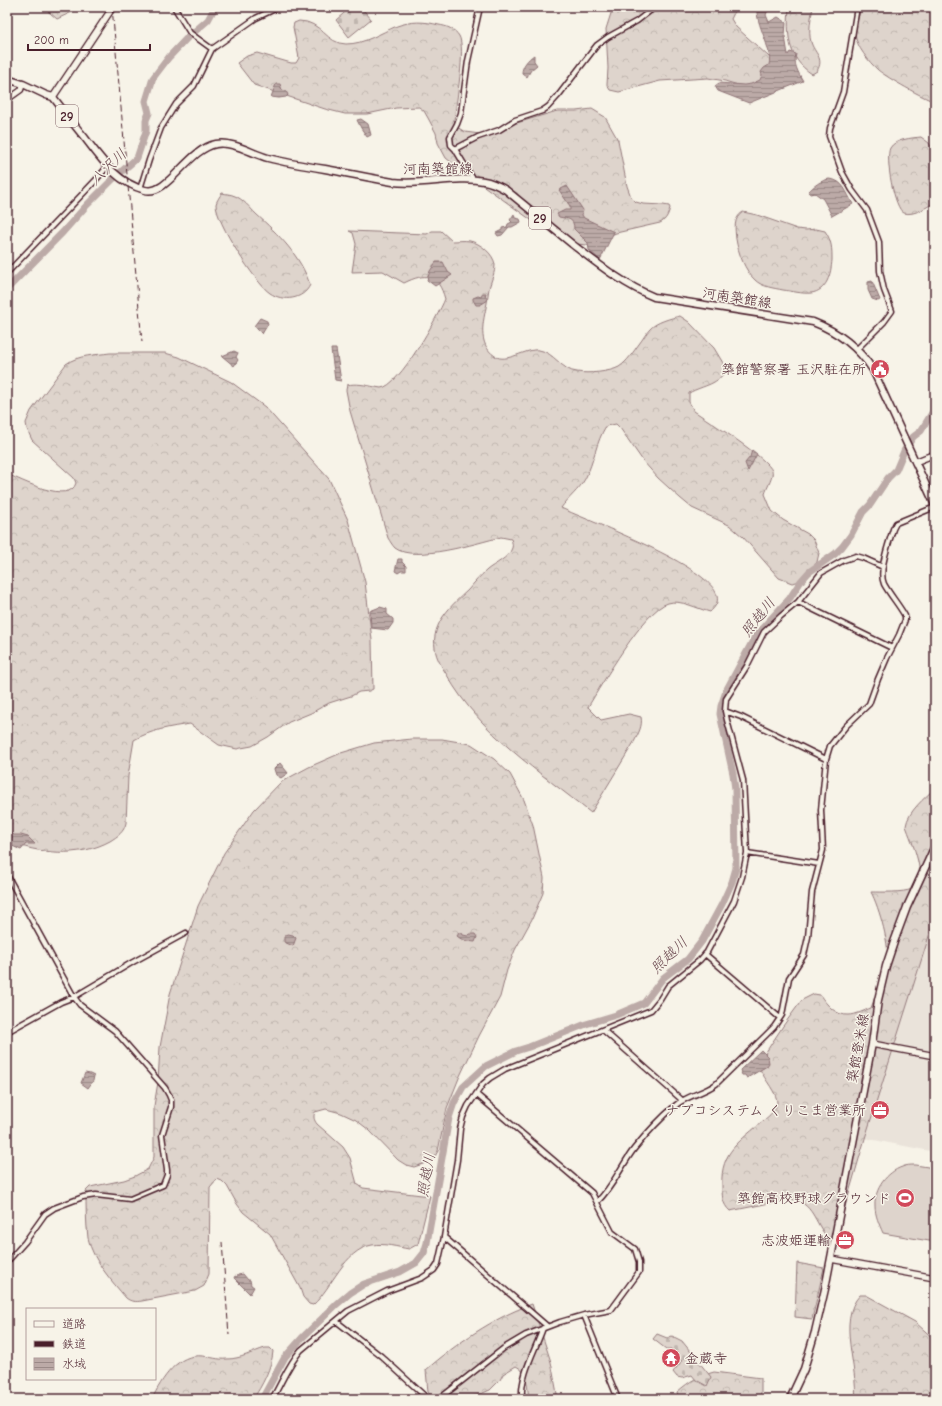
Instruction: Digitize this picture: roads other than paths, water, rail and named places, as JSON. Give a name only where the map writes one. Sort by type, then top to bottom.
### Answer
[{"type":"main road","name":"29","points":[[7,79],[24,84],[53,97],[107,167],[119,178],[140,189]]},
{"type":"main road","name":"河南築館線","points":[[140,189],[148,191],[160,188],[200,150],[206,147],[221,144],[234,146],[285,162],[394,182],[424,183],[473,179],[495,184],[506,190],[592,260],[640,292],[669,300],[813,322],[839,334],[857,349],[873,370],[935,506]]},
{"type":"main road","name":"築館登米線","points":[[790,1399],[804,1369],[815,1332],[831,1259],[872,1044],[878,1000],[892,948],[907,907],[935,846]]},
{"type":"street","points":[[53,97],[113,7]]},
{"type":"street","points":[[174,7],[190,33],[212,49]]},
{"type":"street","points":[[140,189],[148,160],[161,128],[176,104],[194,86],[212,49],[256,18],[279,7]]},
{"type":"street","points":[[473,179],[451,145],[450,137],[461,113],[468,61],[480,7]]},
{"type":"street","points":[[455,149],[478,137],[499,130],[514,120],[542,111],[548,107],[597,45],[608,37],[636,22],[655,7]]},
{"type":"street","points":[[857,7],[844,92],[830,128],[829,136],[842,172],[852,190],[867,210],[879,242],[880,271],[884,290],[892,311],[884,322],[857,349]]},
{"type":"street","points":[[7,100],[21,90],[24,84]]},
{"type":"street","points":[[7,273],[95,182],[107,167]]},
{"type":"street","points":[[914,459],[935,454]]},
{"type":"street","points":[[597,1202],[604,1195],[634,1150],[664,1117],[682,1100],[708,1090],[716,1084],[766,1035],[782,1015],[789,978],[804,955],[808,937],[812,892],[823,850],[821,810],[826,758],[830,746],[836,737],[869,704],[878,679],[905,620],[905,616],[884,584],[882,577],[883,568],[896,523],[935,506]]},
{"type":"street","points":[[275,1398],[286,1371],[295,1356],[348,1311],[375,1297],[430,1274],[438,1264],[444,1237],[463,1117],[468,1106],[483,1084],[505,1069],[651,1010],[668,986],[705,954],[734,901],[747,853],[743,780],[725,711],[726,699],[747,666],[764,632],[798,602],[821,573],[844,560],[856,556],[883,568]]},
{"type":"street","points":[[798,602],[892,648]]},
{"type":"street","points":[[725,711],[741,717],[826,758]]},
{"type":"street","points":[[747,853],[819,864]]},
{"type":"street","points":[[7,876],[74,998],[80,1005],[115,1030],[165,1088],[171,1100],[171,1107],[162,1135],[166,1170],[165,1182],[160,1187],[134,1198],[113,1198],[96,1195],[83,1197],[54,1208],[45,1214],[25,1242],[7,1262]]},
{"type":"street","points":[[7,1032],[61,1002],[74,998],[133,962],[186,933]]},
{"type":"street","points":[[705,954],[780,1018]]},
{"type":"street","points":[[603,1030],[682,1100]]},
{"type":"street","points":[[872,1044],[935,1056]]},
{"type":"street","points":[[439,1399],[513,1342],[545,1327],[584,1315],[608,1312],[614,1308],[639,1272],[640,1268],[640,1262],[635,1249],[612,1232],[592,1193],[476,1094]]},
{"type":"street","points":[[444,1237],[545,1327]]},
{"type":"street","points":[[831,1259],[935,1278]]},
{"type":"street","points":[[584,1315],[618,1399]]},
{"type":"street","points":[[336,1321],[381,1356],[428,1399]]},
{"type":"street","points":[[522,1399],[523,1382],[528,1365],[545,1327]]},
{"type":"water","points":[[757,7],[769,7],[766,15],[769,22],[778,17],[786,22],[785,36],[788,55],[790,52],[796,54],[796,65],[803,81],[749,103],[718,91],[715,86],[719,83],[744,85],[751,84],[760,80],[762,75],[761,72],[769,65],[769,51],[757,14]]},
{"type":"water","points":[[534,55],[534,61],[537,65],[531,70],[527,77],[522,73],[523,68]]},
{"type":"water","points":[[276,84],[280,84],[282,90],[286,91],[288,95],[286,97],[271,97]]},
{"type":"water","points":[[361,119],[368,124],[371,135],[367,137],[357,120]]},
{"type":"water","points":[[829,179],[841,184],[853,204],[832,216],[823,199],[815,193],[810,194],[808,192],[813,187]]},
{"type":"water","points":[[567,186],[583,210],[582,215],[584,218],[614,232],[600,260],[589,250],[588,243],[574,229],[572,221],[559,217],[557,214],[565,210],[570,210],[570,206],[559,190]]},
{"type":"water","points":[[514,214],[515,218],[520,219],[521,222],[509,227],[502,235],[498,236],[496,233],[502,230],[502,228],[507,227],[508,224],[512,222],[510,220]]},
{"type":"water","points":[[436,262],[443,262],[448,272],[452,275],[435,286],[427,280],[430,271]]},
{"type":"water","points":[[872,281],[880,300],[878,301],[872,299],[868,290],[868,282]]},
{"type":"water","points":[[483,293],[486,293],[485,296],[488,300],[480,305],[476,305],[473,298],[478,296],[481,297]]},
{"type":"water","points":[[260,318],[267,321],[268,324],[262,334],[254,326]]},
{"type":"water","points":[[331,349],[336,349],[341,381],[335,380]]},
{"type":"water","points":[[234,351],[238,353],[236,357],[238,360],[234,366],[222,356]]},
{"type":"water","points":[[752,450],[757,454],[748,471],[745,463],[750,457]]},
{"type":"water","points":[[398,559],[402,559],[402,562],[406,566],[406,571],[401,571],[398,573],[395,571]]},
{"type":"water","points":[[380,607],[387,609],[387,614],[393,619],[393,623],[388,630],[371,628],[370,611]]},
{"type":"water","points":[[280,763],[288,773],[281,778],[276,775],[274,769]]},
{"type":"water","points":[[7,830],[14,835],[28,837],[35,844],[26,844],[21,850],[8,844]]},
{"type":"water","points":[[459,933],[468,936],[470,934],[475,934],[477,937],[475,942],[467,941],[457,936]]},
{"type":"water","points":[[288,934],[293,935],[296,938],[293,946],[284,942],[284,937]]},
{"type":"water","points":[[761,1050],[768,1057],[769,1063],[767,1066],[747,1078],[745,1075],[742,1075],[740,1070]]},
{"type":"water","points":[[85,1073],[94,1076],[93,1081],[88,1088],[81,1083]]},
{"type":"water","points":[[243,1274],[248,1280],[250,1280],[251,1285],[254,1287],[250,1294],[234,1278],[235,1276],[237,1277],[238,1275]]},
{"type":"waterway","name":"八沢川","points":[[7,289],[63,232],[87,205],[137,158],[146,131],[146,120],[149,113],[146,101],[153,78],[169,57],[187,38],[208,20],[215,7]]},
{"type":"waterway","name":"照越川","points":[[262,1399],[285,1357],[337,1304],[364,1284],[400,1272],[416,1263],[424,1253],[449,1118],[454,1103],[463,1087],[486,1066],[516,1051],[586,1024],[616,1015],[644,1003],[663,978],[688,959],[702,941],[722,904],[732,882],[736,868],[735,789],[720,714],[726,691],[756,635],[790,598],[809,572],[835,554],[842,547],[851,535],[863,512],[870,505],[888,478],[896,470],[904,451],[913,437],[921,431],[935,408]]},
{"type":"railway","points":[[112,7],[142,342]]},
{"type":"railway","points":[[222,1242],[229,1335]]},
{"type":"place","name":"築館警察署 玉沢駐在所","points":[[880,369]]},
{"type":"place","name":"ナプコシステム くりこま営業所","points":[[880,1110]]},
{"type":"place","name":"築館高校野球グラウンド","points":[[905,1198]]},
{"type":"place","name":"志波姫運輸","points":[[845,1240]]},
{"type":"place","name":"金蔵寺","points":[[671,1358]]}]
